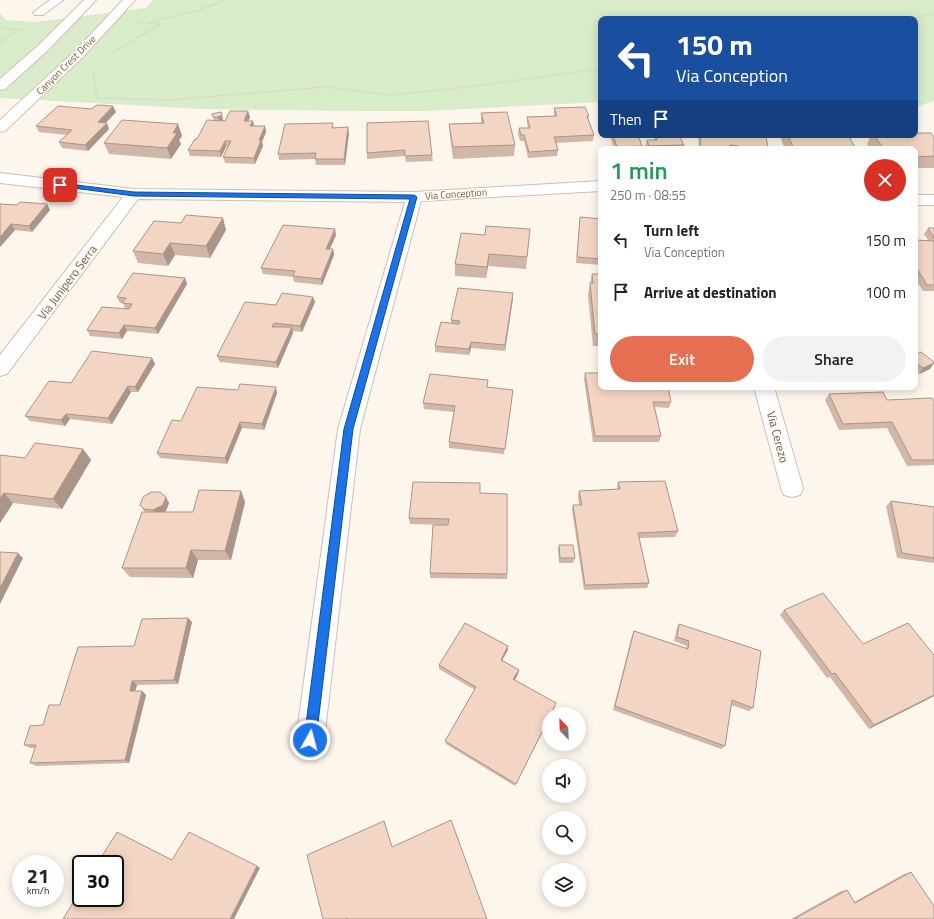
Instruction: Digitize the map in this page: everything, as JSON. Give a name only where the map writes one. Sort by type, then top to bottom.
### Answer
[{"type":"street","points":[[39,13],[57,0]]},
{"type":"street","points":[[0,86],[45,46],[90,0]]},
{"type":"street","name":"Canyon Crest Drive","points":[[0,128],[79,54],[128,0]]},
{"type":"street","name":"Via Conception","points":[[0,178],[134,194],[414,197],[598,186]]},
{"type":"street","name":"Via Junipero Serra","points":[[0,369],[134,194]]},
{"type":"street","points":[[310,740],[349,429],[414,197]]},
{"type":"street","points":[[918,200],[934,200]]},
{"type":"street","name":"Via Cerezo","points":[[765,390],[792,488]]},
{"type":"path","points":[[106,56],[161,24],[148,23],[196,11],[226,0]]},
{"type":"path","points":[[918,17],[934,14]]},
{"type":"path","points":[[0,28],[25,30]]},
{"type":"path","points":[[0,43],[17,30]]},
{"type":"path","points":[[93,71],[97,98],[170,100],[326,87],[388,95],[443,90],[598,69]]},
{"type":"green space","points":[[153,0],[934,0],[934,101],[918,106],[918,16],[598,16],[598,102],[427,111],[358,111],[203,109],[0,98],[0,13],[5,20],[36,22],[146,8]]},
{"type":"building","points":[[97,105],[113,106],[98,122],[107,123],[85,145],[59,142],[72,130],[36,126],[58,106],[91,109]]},
{"type":"building","points":[[585,107],[594,135],[554,137],[558,150],[529,152],[524,135],[521,135],[519,128],[530,128],[527,117],[557,116],[554,108]]},
{"type":"building","points":[[230,111],[248,111],[244,121],[253,121],[250,126],[265,126],[254,158],[223,157],[231,141],[225,141],[220,151],[188,150],[195,139],[197,139],[207,120],[225,121]]},
{"type":"building","points":[[221,112],[222,115],[213,117],[212,114]]},
{"type":"building","points":[[507,112],[515,145],[453,147],[449,124],[484,123],[481,113]]},
{"type":"building","points":[[122,120],[178,124],[173,133],[177,133],[167,148],[104,143]]},
{"type":"building","points":[[428,121],[432,155],[405,156],[405,150],[367,153],[367,123]]},
{"type":"building","points":[[333,123],[332,128],[348,127],[344,159],[315,159],[316,153],[278,154],[285,124]]},
{"type":"building","points":[[918,133],[931,133],[934,137],[934,156],[918,157],[918,146],[882,146],[876,138],[918,138]]},
{"type":"building","points":[[614,138],[639,138],[642,146],[617,146]]},
{"type":"building","points":[[656,138],[680,138],[684,145],[649,146],[647,140],[657,140]]},
{"type":"building","points":[[700,138],[766,138],[768,146],[730,145],[701,146]]},
{"type":"building","points":[[789,138],[850,138],[854,146],[793,146]]},
{"type":"building","points":[[20,202],[47,204],[29,226],[11,224],[0,237],[0,204],[17,205]]},
{"type":"building","points":[[186,215],[223,218],[206,246],[170,243],[163,254],[133,251],[154,221],[181,223]]},
{"type":"building","points":[[580,217],[598,219],[598,259],[577,257]]},
{"type":"building","points":[[283,225],[335,229],[326,249],[333,249],[321,279],[293,276],[295,271],[261,268]]},
{"type":"building","points":[[486,226],[530,229],[527,257],[489,254],[487,267],[455,264],[461,233],[485,235]]},
{"type":"building","points":[[928,228],[934,228],[934,238]]},
{"type":"building","points":[[918,240],[934,241],[934,285],[927,285],[918,270]]},
{"type":"building","points":[[133,273],[185,278],[155,328],[124,325],[119,333],[87,330],[102,307],[129,309],[132,304],[122,303],[126,298],[117,297]]},
{"type":"building","points":[[592,274],[598,274],[598,334],[595,334],[590,283],[593,283]]},
{"type":"building","points":[[458,288],[513,293],[505,345],[471,342],[469,349],[435,346],[441,322],[459,324],[460,321],[451,320]]},
{"type":"building","points":[[282,293],[313,297],[300,326],[274,323],[272,327],[292,327],[276,362],[217,356],[245,302],[276,305]]},
{"type":"building","points":[[92,351],[152,358],[135,387],[128,386],[108,418],[66,414],[61,420],[25,416],[49,381],[71,383]]},
{"type":"building","points":[[921,352],[934,363],[923,368],[918,364],[918,354]]},
{"type":"building","points":[[585,373],[598,373],[598,390],[669,390],[671,402],[653,402],[661,436],[595,436]]},
{"type":"building","points":[[430,374],[488,380],[487,387],[513,390],[505,449],[449,442],[455,406],[423,403]]},
{"type":"building","points":[[240,384],[276,387],[262,424],[240,422],[225,458],[157,453],[172,420],[181,421],[197,387],[238,390]]},
{"type":"building","points":[[883,392],[887,400],[932,398],[934,401],[934,460],[912,460],[892,422],[843,424],[829,394]]},
{"type":"building","points":[[35,443],[83,449],[53,499],[4,493],[0,498],[0,455],[25,458]]},
{"type":"building","points":[[665,481],[678,531],[638,533],[649,583],[585,585],[573,505],[582,505],[579,491],[620,489],[618,482]]},
{"type":"building","points":[[413,482],[480,483],[480,493],[507,494],[507,574],[430,573],[433,525],[448,525],[449,519],[409,518]]},
{"type":"building","points":[[199,490],[241,491],[225,551],[191,550],[186,568],[122,568],[142,512],[193,512]]},
{"type":"building","points":[[151,492],[160,492],[166,497],[163,505],[153,510],[144,509],[140,505],[143,497]]},
{"type":"building","points":[[891,501],[934,507],[934,558],[902,553]]},
{"type":"building","points":[[559,545],[573,545],[575,558],[560,558]]},
{"type":"building","points":[[0,552],[18,553],[0,588]]},
{"type":"building","points":[[823,593],[863,644],[908,623],[934,655],[934,695],[874,725],[835,673],[832,674],[784,610]]},
{"type":"building","points":[[188,618],[174,680],[132,681],[130,691],[142,691],[125,760],[30,763],[36,745],[24,745],[30,726],[43,725],[49,705],[60,705],[78,647],[134,646],[142,619]]},
{"type":"building","points":[[465,623],[508,646],[501,660],[519,670],[513,679],[556,703],[554,707],[542,707],[542,732],[516,784],[445,741],[476,687],[439,665]]},
{"type":"building","points":[[679,624],[761,651],[753,708],[732,700],[725,746],[615,706],[634,631],[688,649],[689,641],[677,637]]},
{"type":"building","points":[[451,820],[487,919],[323,919],[307,855],[384,821],[392,847]]},
{"type":"building","points":[[117,832],[172,860],[189,832],[257,866],[230,919],[63,919],[72,904],[72,907],[124,907],[124,855],[103,855]]},
{"type":"building","points":[[911,872],[934,906],[934,919],[794,919],[847,890],[855,903]]},
{"type":"route","points":[[60,185],[134,194],[414,197],[349,429],[310,740]]}]
